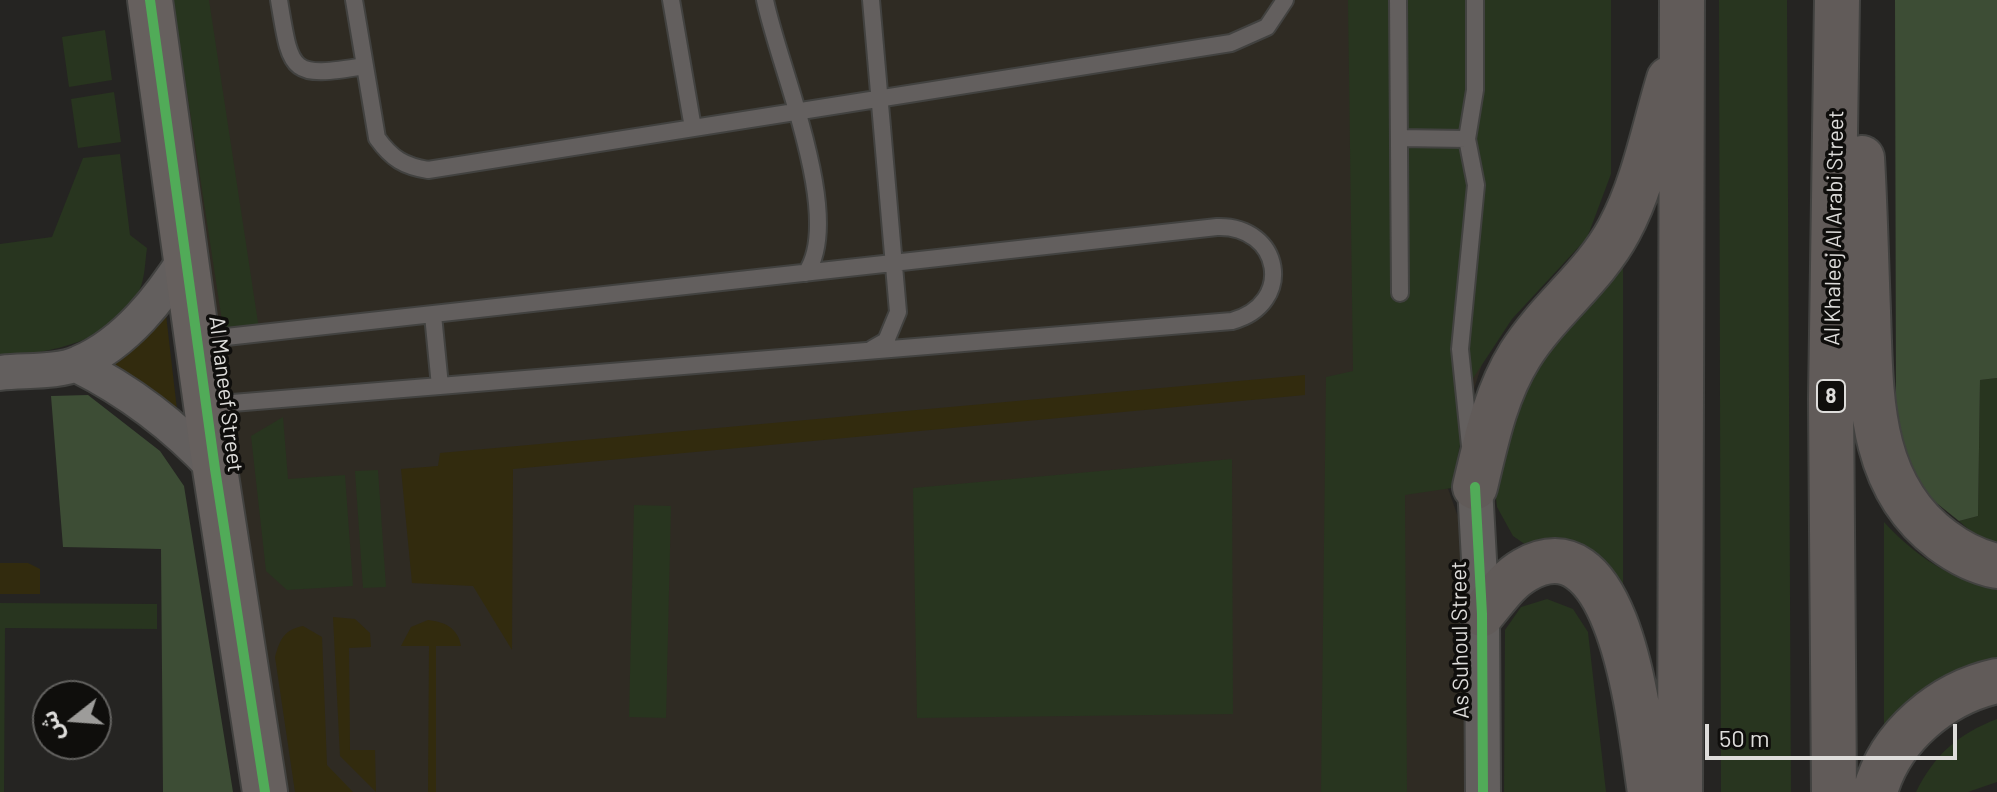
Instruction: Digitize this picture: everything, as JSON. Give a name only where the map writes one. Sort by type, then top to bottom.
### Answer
[{"type":"highway","name":"Al Khaleej Al Arabi Street","points":[[1834,792],[1831,399],[1837,0]]},
{"type":"highway","points":[[1850,0],[1863,180],[1871,405],[1884,463],[1910,510],[1928,529],[1952,547],[1997,566]]},
{"type":"highway","points":[[1475,487],[1501,390],[1521,354],[1604,255],[1621,228],[1638,186],[1683,15]]},
{"type":"highway","points":[[1680,792],[1683,15]]},
{"type":"highway","points":[[1482,614],[1509,583],[1534,566],[1569,566],[1599,587],[1609,604],[1624,645],[1650,792]]},
{"type":"highway","points":[[1875,792],[1898,750],[1929,710],[1956,694],[1997,681]]},
{"type":"street","name":"Al Maneef Street","points":[[150,0],[215,469],[265,792]]},
{"type":"street","points":[[0,373],[77,365],[128,329],[170,282],[187,256]]},
{"type":"street","points":[[77,365],[147,406],[215,469]]},
{"type":"street","name":"As Suhoul Street","points":[[1475,487],[1482,614],[1483,792]]},
{"type":"lane","points":[[279,0],[287,49],[300,68],[320,74],[364,66]]},
{"type":"lane","points":[[354,0],[377,138],[390,155],[408,167],[428,170],[1231,43],[1267,27],[1285,0]]},
{"type":"lane","points":[[671,0],[693,128]]},
{"type":"lane","points":[[765,0],[770,30],[798,112],[819,235],[816,255],[806,273]]},
{"type":"lane","points":[[862,351],[886,341],[897,321],[871,0]]},
{"type":"lane","points":[[1398,0],[1400,293]]},
{"type":"lane","points":[[1475,0],[1475,90],[1467,139],[1476,185],[1460,365],[1475,487]]},
{"type":"lane","points":[[1399,138],[1467,139]]},
{"type":"lane","points":[[199,340],[1231,226],[1245,230],[1266,247],[1274,274],[1266,300],[1256,311],[1232,321],[206,405]]},
{"type":"lane","points":[[433,315],[440,386]]},
{"type":"shaded area","points":[[163,0],[1491,0],[1497,317],[1445,480],[1496,625],[1496,792],[280,792]]},
{"type":"green space","points":[[173,0],[209,0],[259,329],[224,334]]},
{"type":"green space","points":[[1348,0],[1611,0],[1611,174],[1587,238],[1512,319],[1472,380],[1452,488],[1405,495],[1407,792],[1321,792],[1326,377],[1353,371]]},
{"type":"green space","points":[[1719,0],[1787,0],[1791,792],[1721,792]]},
{"type":"green space","points":[[1895,0],[1997,0],[1997,378],[1980,380],[1978,516],[1959,521],[1914,485],[1896,414]]},
{"type":"green space","points":[[105,30],[112,80],[69,87],[62,37]]},
{"type":"green space","points":[[114,92],[121,142],[78,148],[71,99]]},
{"type":"green space","points":[[120,154],[130,235],[147,248],[139,291],[113,323],[79,342],[40,352],[0,357],[0,244],[52,237],[83,158]]},
{"type":"green space","points":[[1623,253],[1623,612],[1513,536],[1497,507],[1493,472],[1520,380]]},
{"type":"green space","points":[[1997,378],[1997,548],[1983,542],[1959,521],[1978,516],[1980,380]]},
{"type":"green space","points":[[88,395],[160,451],[184,486],[233,792],[163,792],[161,549],[63,547],[51,396]]},
{"type":"green space","points":[[283,417],[288,479],[345,475],[353,586],[287,590],[266,571],[251,436]]},
{"type":"green space","points":[[1232,459],[1233,714],[917,718],[913,488]]},
{"type":"green space","points":[[378,470],[386,587],[363,588],[355,471]]},
{"type":"green space","points":[[634,505],[671,506],[666,718],[629,717]]},
{"type":"green space","points":[[1884,522],[1935,565],[1964,580],[1997,590],[1997,661],[1904,706],[1884,728]]},
{"type":"green space","points":[[1547,599],[1573,609],[1588,632],[1606,792],[1504,792],[1505,630],[1521,607]]},
{"type":"green space","points":[[0,603],[157,604],[157,629],[5,628],[4,792],[0,792]]},
{"type":"green space","points":[[1997,719],[1997,782],[1968,792],[1916,792],[1931,767],[1949,747],[1971,731]]},
{"type":"sand","points":[[165,306],[179,427],[92,372]]},
{"type":"sand","points":[[1305,375],[1305,395],[513,469],[512,650],[473,586],[412,583],[401,469],[438,466],[440,453]]},
{"type":"sand","points":[[0,563],[28,563],[40,569],[40,594],[0,594]]},
{"type":"sand","points":[[333,617],[355,619],[370,633],[371,647],[349,648],[350,750],[375,750],[376,792],[340,756]]},
{"type":"sand","points":[[428,620],[450,627],[461,646],[436,646],[436,792],[428,792],[429,646],[401,646],[411,627]]},
{"type":"sand","points":[[303,626],[322,637],[327,765],[353,792],[295,792],[275,657],[284,636]]},
{"type":"cycle path","points":[[150,0],[215,469],[265,792]]},
{"type":"cycle path","points":[[1475,487],[1482,614],[1483,792]]}]
